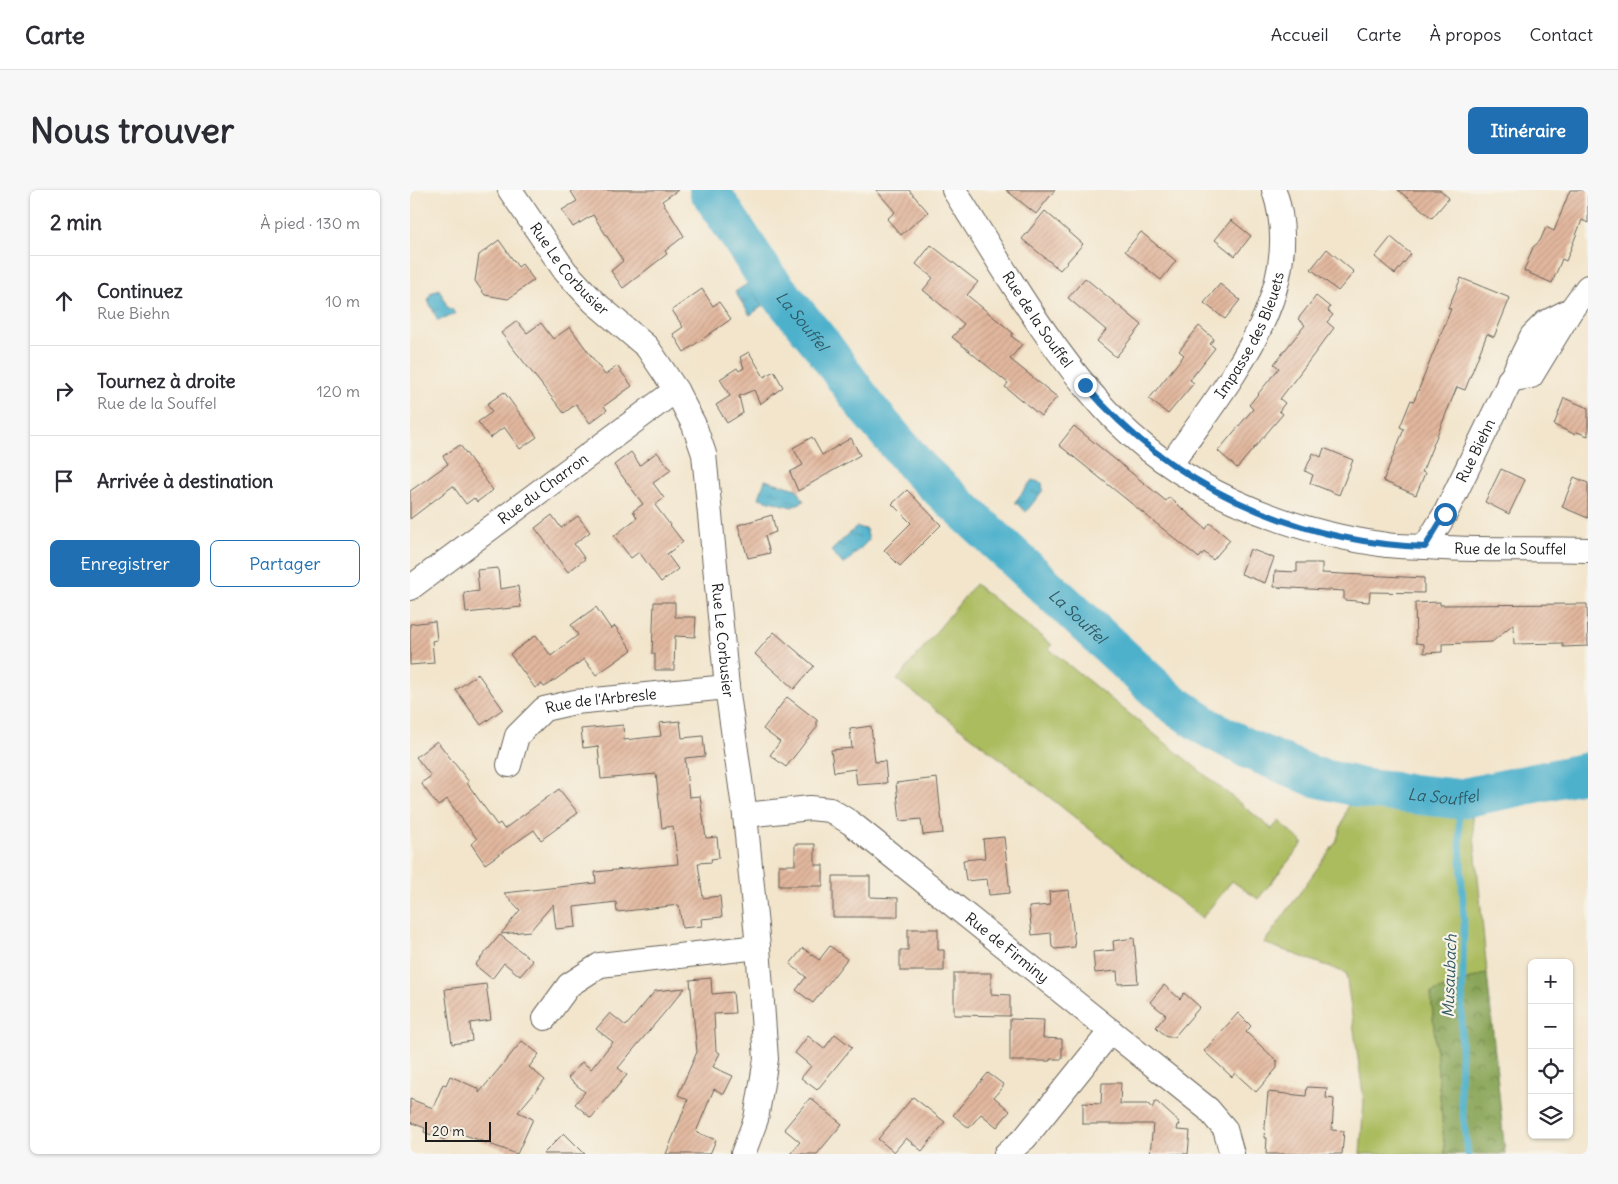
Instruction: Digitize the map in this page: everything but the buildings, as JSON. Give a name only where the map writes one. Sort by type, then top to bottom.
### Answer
[{"type":"street","name":"Rue Le Corbusier","points":[[510,190],[565,271],[594,302],[646,347],[676,390],[694,425],[704,454],[727,687],[745,815],[758,947],[766,1059],[756,1119],[743,1154]]},
{"type":"street","name":"Rue de la Souffel","points":[[954,190],[1038,319],[1085,385],[1122,426],[1171,464],[1232,501],[1276,519],[1344,538],[1388,546],[1458,550],[1588,550]]},
{"type":"street","name":"Impasse des Bleuets","points":[[1171,464],[1243,358],[1258,332],[1274,293],[1282,260],[1284,240],[1274,190]]},
{"type":"street","name":"Rue Biehn","points":[[1425,547],[1445,514],[1509,380],[1531,376],[1571,310],[1588,287]]},
{"type":"street","name":"Rue du Charron","points":[[410,588],[676,390]]},
{"type":"street","name":"Rue de l'Arbresle","points":[[508,765],[517,736],[544,709],[576,702],[727,687]]},
{"type":"street","name":"Rue de Firminy","points":[[745,815],[810,808],[830,810],[851,823],[1208,1109],[1225,1129],[1232,1154]]},
{"type":"street","points":[[545,1018],[569,985],[600,965],[758,947]]},
{"type":"street","points":[[1006,1154],[1025,1138],[1111,1031]]},
{"type":"green space","points":[[975,584],[1052,645],[1049,649],[1272,829],[1279,821],[1303,843],[1258,899],[1232,881],[1202,918],[1020,774],[897,680]]},
{"type":"green space","points":[[1350,799],[1472,813],[1487,973],[1431,993],[1445,1154],[1360,1154],[1364,1101],[1346,973],[1264,943],[1336,842]]},
{"type":"green space","points":[[1487,973],[1505,1154],[1445,1154],[1431,993]]},
{"type":"water","points":[[747,284],[763,306],[750,315],[735,292]]},
{"type":"water","points":[[439,289],[448,308],[452,309],[455,314],[438,321],[428,300],[431,293]]},
{"type":"water","points":[[765,480],[797,489],[804,501],[792,507],[759,498]]},
{"type":"water","points":[[1032,480],[1042,483],[1043,490],[1026,512],[1015,502]]},
{"type":"water","points":[[856,527],[866,529],[869,540],[844,565],[831,551]]},
{"type":"waterway","name":"La Souffel","points":[[709,190],[767,278],[822,345],[868,409],[920,470],[1168,700],[1207,727],[1248,749],[1315,777],[1366,789],[1458,799],[1588,772]]},
{"type":"waterway","name":"Musaubach","points":[[1458,799],[1464,925],[1460,1091],[1468,1154]]},
{"type":"route","points":[[1085,385],[1122,426],[1153,452],[1215,491],[1241,505],[1276,519],[1344,538],[1388,546],[1425,547],[1445,514]]}]
